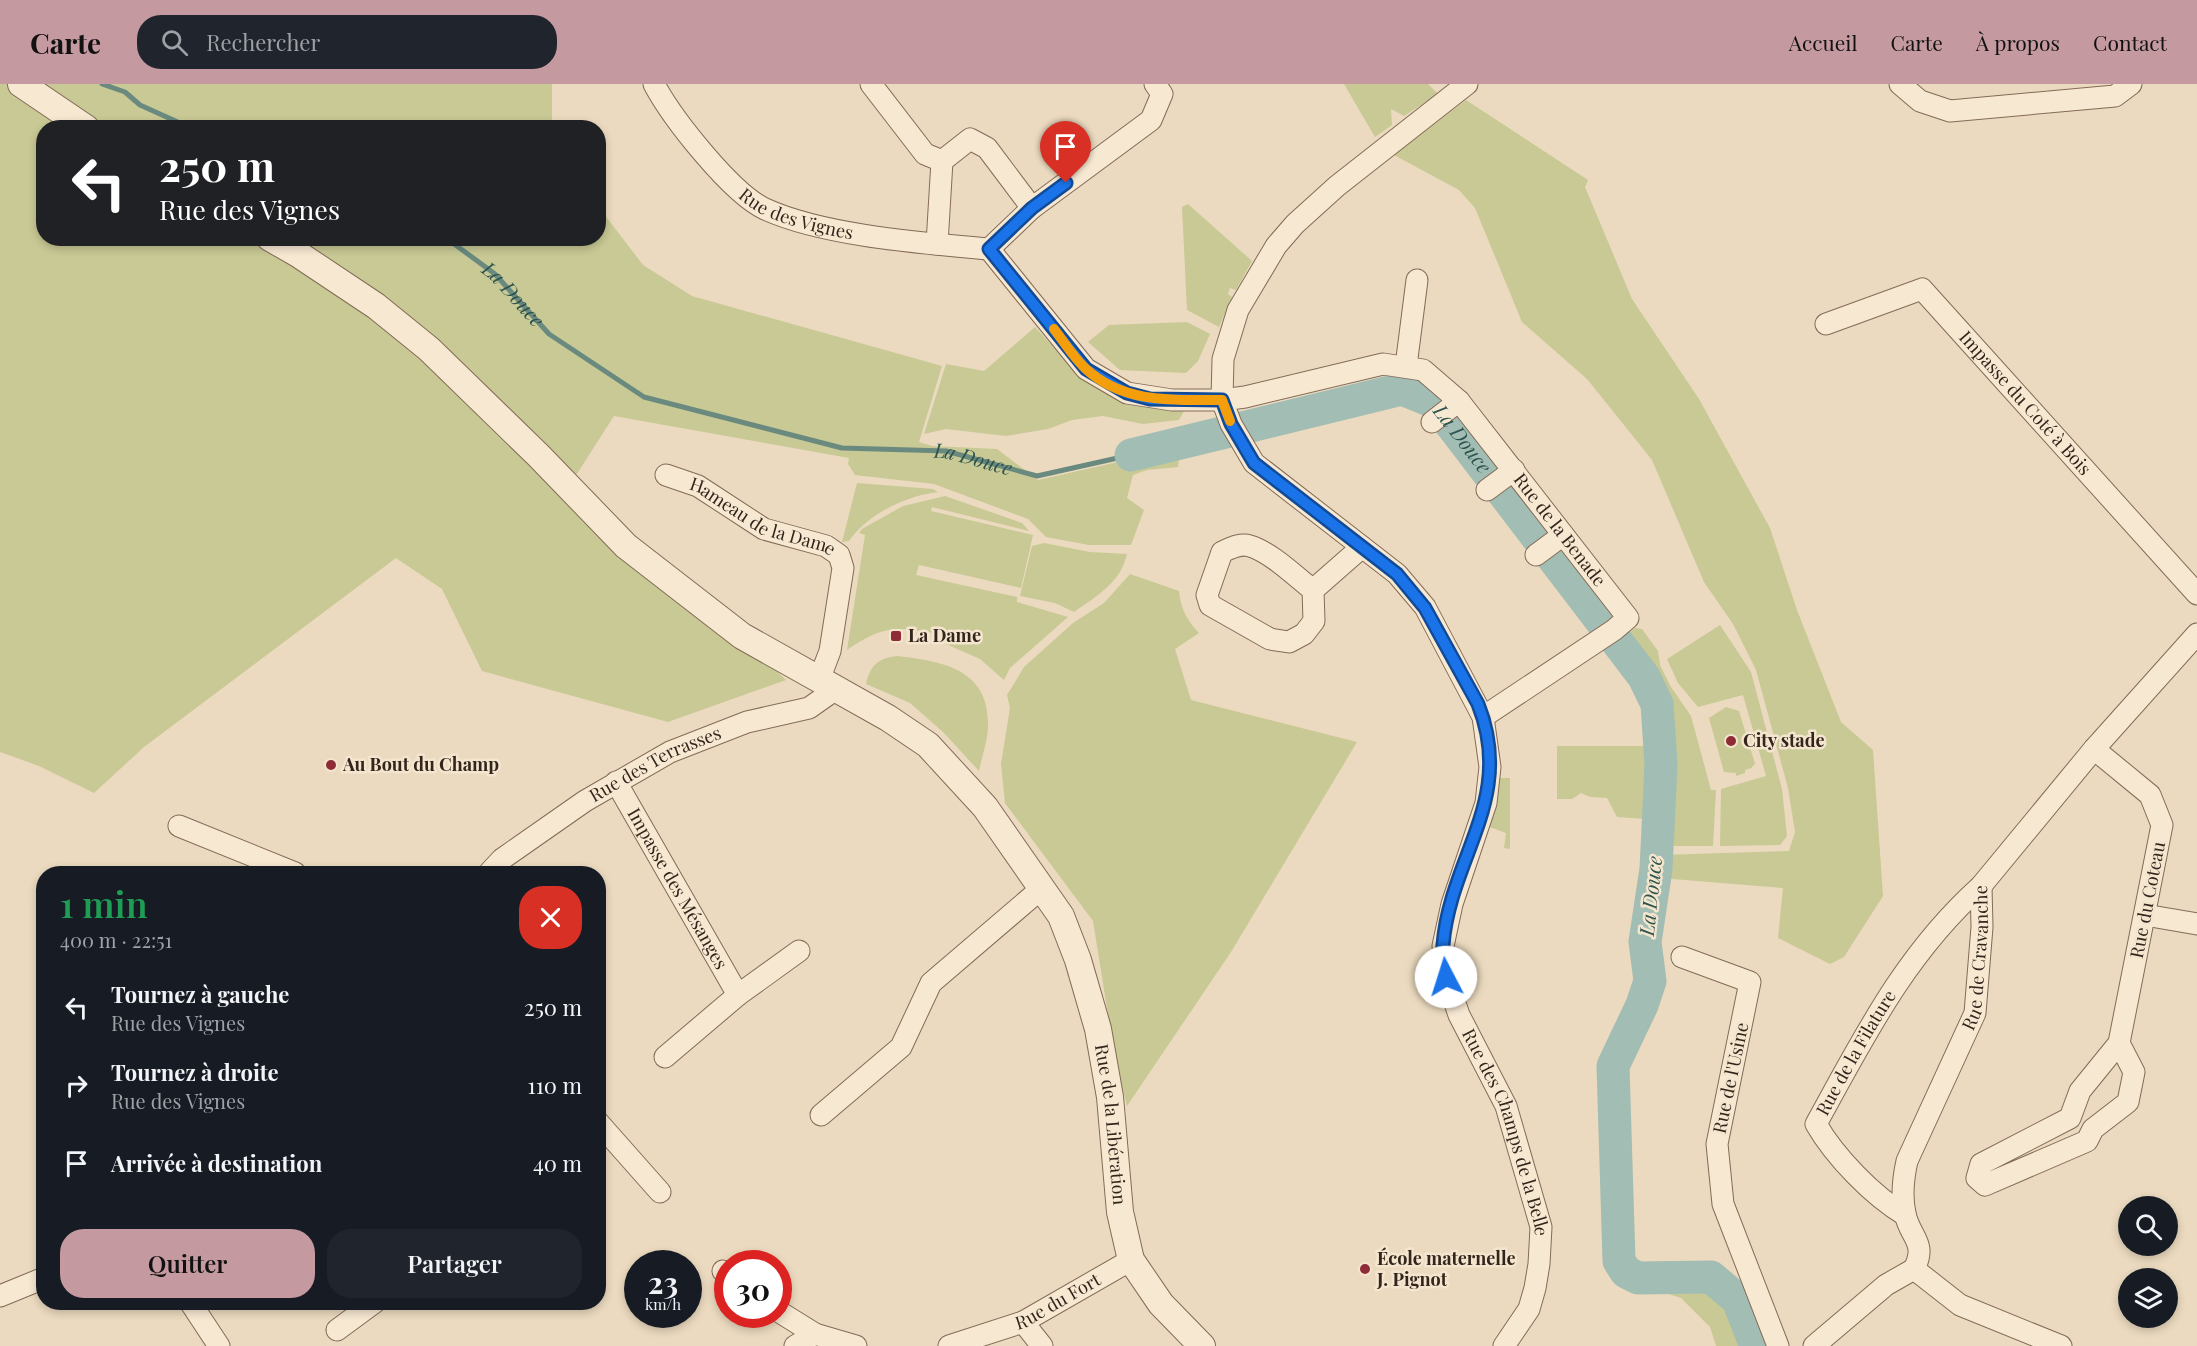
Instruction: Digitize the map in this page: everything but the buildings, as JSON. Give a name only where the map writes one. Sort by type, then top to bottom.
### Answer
[{"type":"street","points":[[21,84],[74,120]]},
{"type":"street","name":"Rue des Vignes","points":[[654,84],[720,173],[764,208],[825,227],[937,244],[989,249]]},
{"type":"street","points":[[871,84],[925,154],[942,161]]},
{"type":"street","points":[[1155,84],[1162,94],[1151,120],[1032,208],[989,249],[1086,369],[1127,393],[1150,399],[1222,400]]},
{"type":"street","name":"Rue des Champs de la Belle","points":[[1467,84],[1337,186],[1295,224],[1276,246],[1238,310],[1223,360],[1222,400],[1235,430],[1254,463],[1265,474],[1397,574],[1425,608],[1483,717],[1491,767],[1486,803],[1452,904],[1443,946],[1446,977],[1459,1015],[1506,1106],[1540,1227],[1539,1264],[1535,1288],[1528,1309],[1504,1346]]},
{"type":"street","points":[[1900,84],[1920,101],[1950,111],[2115,96],[2131,84]]},
{"type":"street","points":[[937,244],[942,161],[970,139],[987,148],[1032,208]]},
{"type":"street","name":"Rue de la Libération","points":[[284,246],[376,306],[429,349],[539,456],[626,546],[742,636],[888,718],[928,745],[985,807],[1061,916],[1078,960],[1098,1029],[1110,1097],[1120,1212],[1131,1260],[1161,1304],[1202,1346]]},
{"type":"street","points":[[1406,366],[1417,280]]},
{"type":"street","name":"Impasse du Coté à Bois","points":[[1826,324],[1922,289],[2197,594]]},
{"type":"street","name":"Rue de la Benade","points":[[1222,400],[1245,398],[1383,364],[1423,370],[1454,404],[1501,479],[1549,546],[1628,618],[1608,634],[1483,717]]},
{"type":"street","points":[[1432,422],[1454,404]]},
{"type":"street","name":"Hameau de la Dame","points":[[666,475],[698,486],[764,529],[826,546],[839,555],[843,568],[827,684]]},
{"type":"street","points":[[1235,546],[1249,546],[1267,555],[1313,590],[1314,621],[1304,634],[1289,642],[1270,639],[1210,605],[1207,595],[1222,552],[1235,546]]},
{"type":"street","points":[[1313,590],[1362,547]]},
{"type":"street","name":"Rue de Cravanche","points":[[1914,1269],[1921,1256],[1918,1240],[1905,1215],[1902,1184],[1907,1161],[1975,1013],[1982,927],[1981,886],[2094,749],[2197,634]]},
{"type":"street","name":"Rue des Terrasses","points":[[496,866],[502,859],[585,801],[670,752],[747,722],[810,708],[827,684]]},
{"type":"street","name":"Rue du Coteau","points":[[2094,749],[2150,795],[2162,825],[2119,1043],[2080,1091],[2070,1118],[1981,1164],[1977,1178],[1985,1185],[2087,1141],[2093,1129],[2128,1102],[2134,1072],[2119,1043]]},
{"type":"street","name":"Impasse des Mésanges","points":[[616,782],[738,995]]},
{"type":"street","points":[[179,826],[278,866]]},
{"type":"street","name":"Rue de la Filature","points":[[1905,1215],[1886,1203],[1826,1141],[1816,1124],[1885,999],[1920,951],[1981,886]]},
{"type":"street","points":[[821,1115],[901,1047],[931,983],[1042,888]]},
{"type":"street","points":[[2145,915],[2197,924]]},
{"type":"street","points":[[665,1057],[738,995],[799,951]]},
{"type":"street","name":"Rue de l'Usine","points":[[1682,957],[1750,982],[1717,1144],[1723,1204],[1778,1346]]},
{"type":"street","points":[[606,1131],[660,1192]]},
{"type":"street","name":"Rue du Fort","points":[[949,1346],[1023,1322],[1131,1260]]},
{"type":"street","points":[[1814,1346],[1886,1285],[1914,1269],[1960,1305],[2019,1331],[2061,1346]]},
{"type":"street","points":[[0,1296],[36,1281]]},
{"type":"street","points":[[195,1310],[219,1346]]},
{"type":"street","points":[[337,1330],[364,1310]]},
{"type":"street","points":[[792,1320],[815,1334],[856,1346]]},
{"type":"street","points":[[1023,1322],[1042,1346]]},
{"type":"street","points":[[795,1346],[815,1334]]},
{"type":"green space","points":[[0,84],[552,84],[552,120],[36,120],[36,246],[606,246],[606,217],[643,265],[692,296],[942,366],[919,442],[932,446],[997,449],[1038,480],[1180,448],[1178,467],[1147,470],[1133,475],[1127,498],[1144,510],[1131,545],[1089,545],[1046,537],[1028,519],[934,484],[855,475],[848,464],[849,458],[614,416],[573,480],[786,680],[668,722],[482,671],[442,589],[396,558],[144,747],[94,793],[39,766],[0,752]]},
{"type":"green space","points":[[1344,84],[1428,84],[1438,94],[1404,116],[1391,109],[1392,125],[1375,137]]},
{"type":"green space","points":[[1466,100],[1588,180],[1585,187],[1632,299],[1699,399],[1770,528],[1797,610],[1841,722],[1873,750],[1883,896],[1844,957],[1830,964],[1778,938],[1783,888],[1660,878],[1662,855],[1789,851],[1795,832],[1788,788],[1756,670],[1733,624],[1704,582],[1652,460],[1587,379],[1522,322],[1475,208],[1459,190],[1394,155]]},
{"type":"green space","points":[[1188,204],[1252,261],[1236,290],[1230,288],[1228,294],[1232,297],[1219,327],[1187,310],[1182,207]]},
{"type":"green space","points":[[1187,322],[1210,334],[1198,361],[1186,373],[1120,370],[1088,342],[1109,325]]},
{"type":"green space","points":[[1035,327],[1077,373],[1131,403],[1156,409],[1184,411],[1179,420],[1143,424],[1103,416],[1072,420],[1048,429],[1006,436],[946,429],[924,434],[946,364],[984,371]]},
{"type":"green space","points":[[857,483],[933,489],[938,492],[900,502],[888,508],[866,523],[849,541],[842,542]]},
{"type":"green space","points":[[945,496],[1022,523],[1029,531],[932,507],[931,511],[1033,535],[1021,588],[919,565],[916,575],[1017,597],[1017,602],[1068,617],[1010,668],[1004,680],[980,659],[946,644],[948,636],[933,633],[907,629],[884,631],[847,650],[865,535],[859,533],[862,529],[903,506]]},
{"type":"green space","points":[[1044,543],[1090,552],[1127,554],[1114,580],[1074,612],[1055,603],[1020,596],[1032,546]]},
{"type":"green space","points":[[1130,574],[1179,591],[1185,614],[1199,633],[1175,649],[1191,700],[1357,742],[1231,952],[1127,1106],[1115,1058],[1093,921],[1005,803],[1001,764],[1010,708],[1007,695],[1024,667],[1073,623],[1104,603]]},
{"type":"green space","points":[[1720,625],[1751,672],[1782,789],[1787,836],[1780,845],[1720,846],[1721,789],[1766,776],[1743,695],[1698,707],[1678,683],[1667,659]]},
{"type":"green space","points":[[1635,628],[1642,629],[1658,651],[1660,665],[1671,687],[1691,716],[1711,790],[1716,790],[1713,846],[1660,846],[1664,766],[1659,704],[1646,677],[1619,640]]},
{"type":"green space","points":[[897,656],[929,661],[958,670],[970,678],[979,689],[986,703],[988,727],[979,771],[944,733],[910,703],[866,684],[876,664]]},
{"type":"green space","name":"City stade","points":[[1726,707],[1739,711],[1755,764],[1745,770],[1745,773],[1736,776],[1736,773],[1724,772],[1709,718]]},
{"type":"green space","points":[[1557,746],[1649,746],[1645,819],[1617,817],[1607,798],[1590,797],[1581,793],[1572,799],[1557,799]]},
{"type":"green space","points":[[1499,778],[1510,778],[1510,849],[1504,848],[1506,833],[1487,826]]},
{"type":"green space","points":[[1700,1282],[1728,1300],[1748,1346],[1716,1346],[1710,1327],[1681,1298],[1644,1286]]},
{"type":"waterway","name":"La Douce","points":[[102,84],[125,92],[140,105],[173,120]]},
{"type":"waterway","name":"La Douce","points":[[457,246],[495,274],[549,334],[644,397],[842,448],[946,451],[1037,476],[1131,455]]},
{"type":"waterway","name":"La Douce","points":[[1131,455],[1402,389],[1434,402],[1644,677],[1657,704],[1661,765],[1656,869],[1645,942],[1650,981],[1642,1005],[1613,1066],[1619,1261],[1626,1272],[1638,1278],[1711,1277],[1738,1300],[1756,1346]]},
{"type":"slow traffic","points":[[1054,329],[1086,369],[1127,393],[1150,399],[1222,400],[1230,421]]},
{"type":"place","name":"La Dame","points":[[896,636]]},
{"type":"place","name":"City stade","points":[[1731,741]]},
{"type":"place","name":"Au Bout du Champ","points":[[331,765]]},
{"type":"place","name":"École maternelle J. Pignot","points":[[1365,1269]]},
{"type":"route","points":[[1066,183],[1032,208],[989,249],[1086,369],[1127,393],[1150,399],[1222,400],[1238,437],[1254,463],[1265,474],[1397,574],[1425,608],[1478,704],[1483,717],[1491,767],[1486,803],[1452,904],[1443,946],[1446,977]]}]
